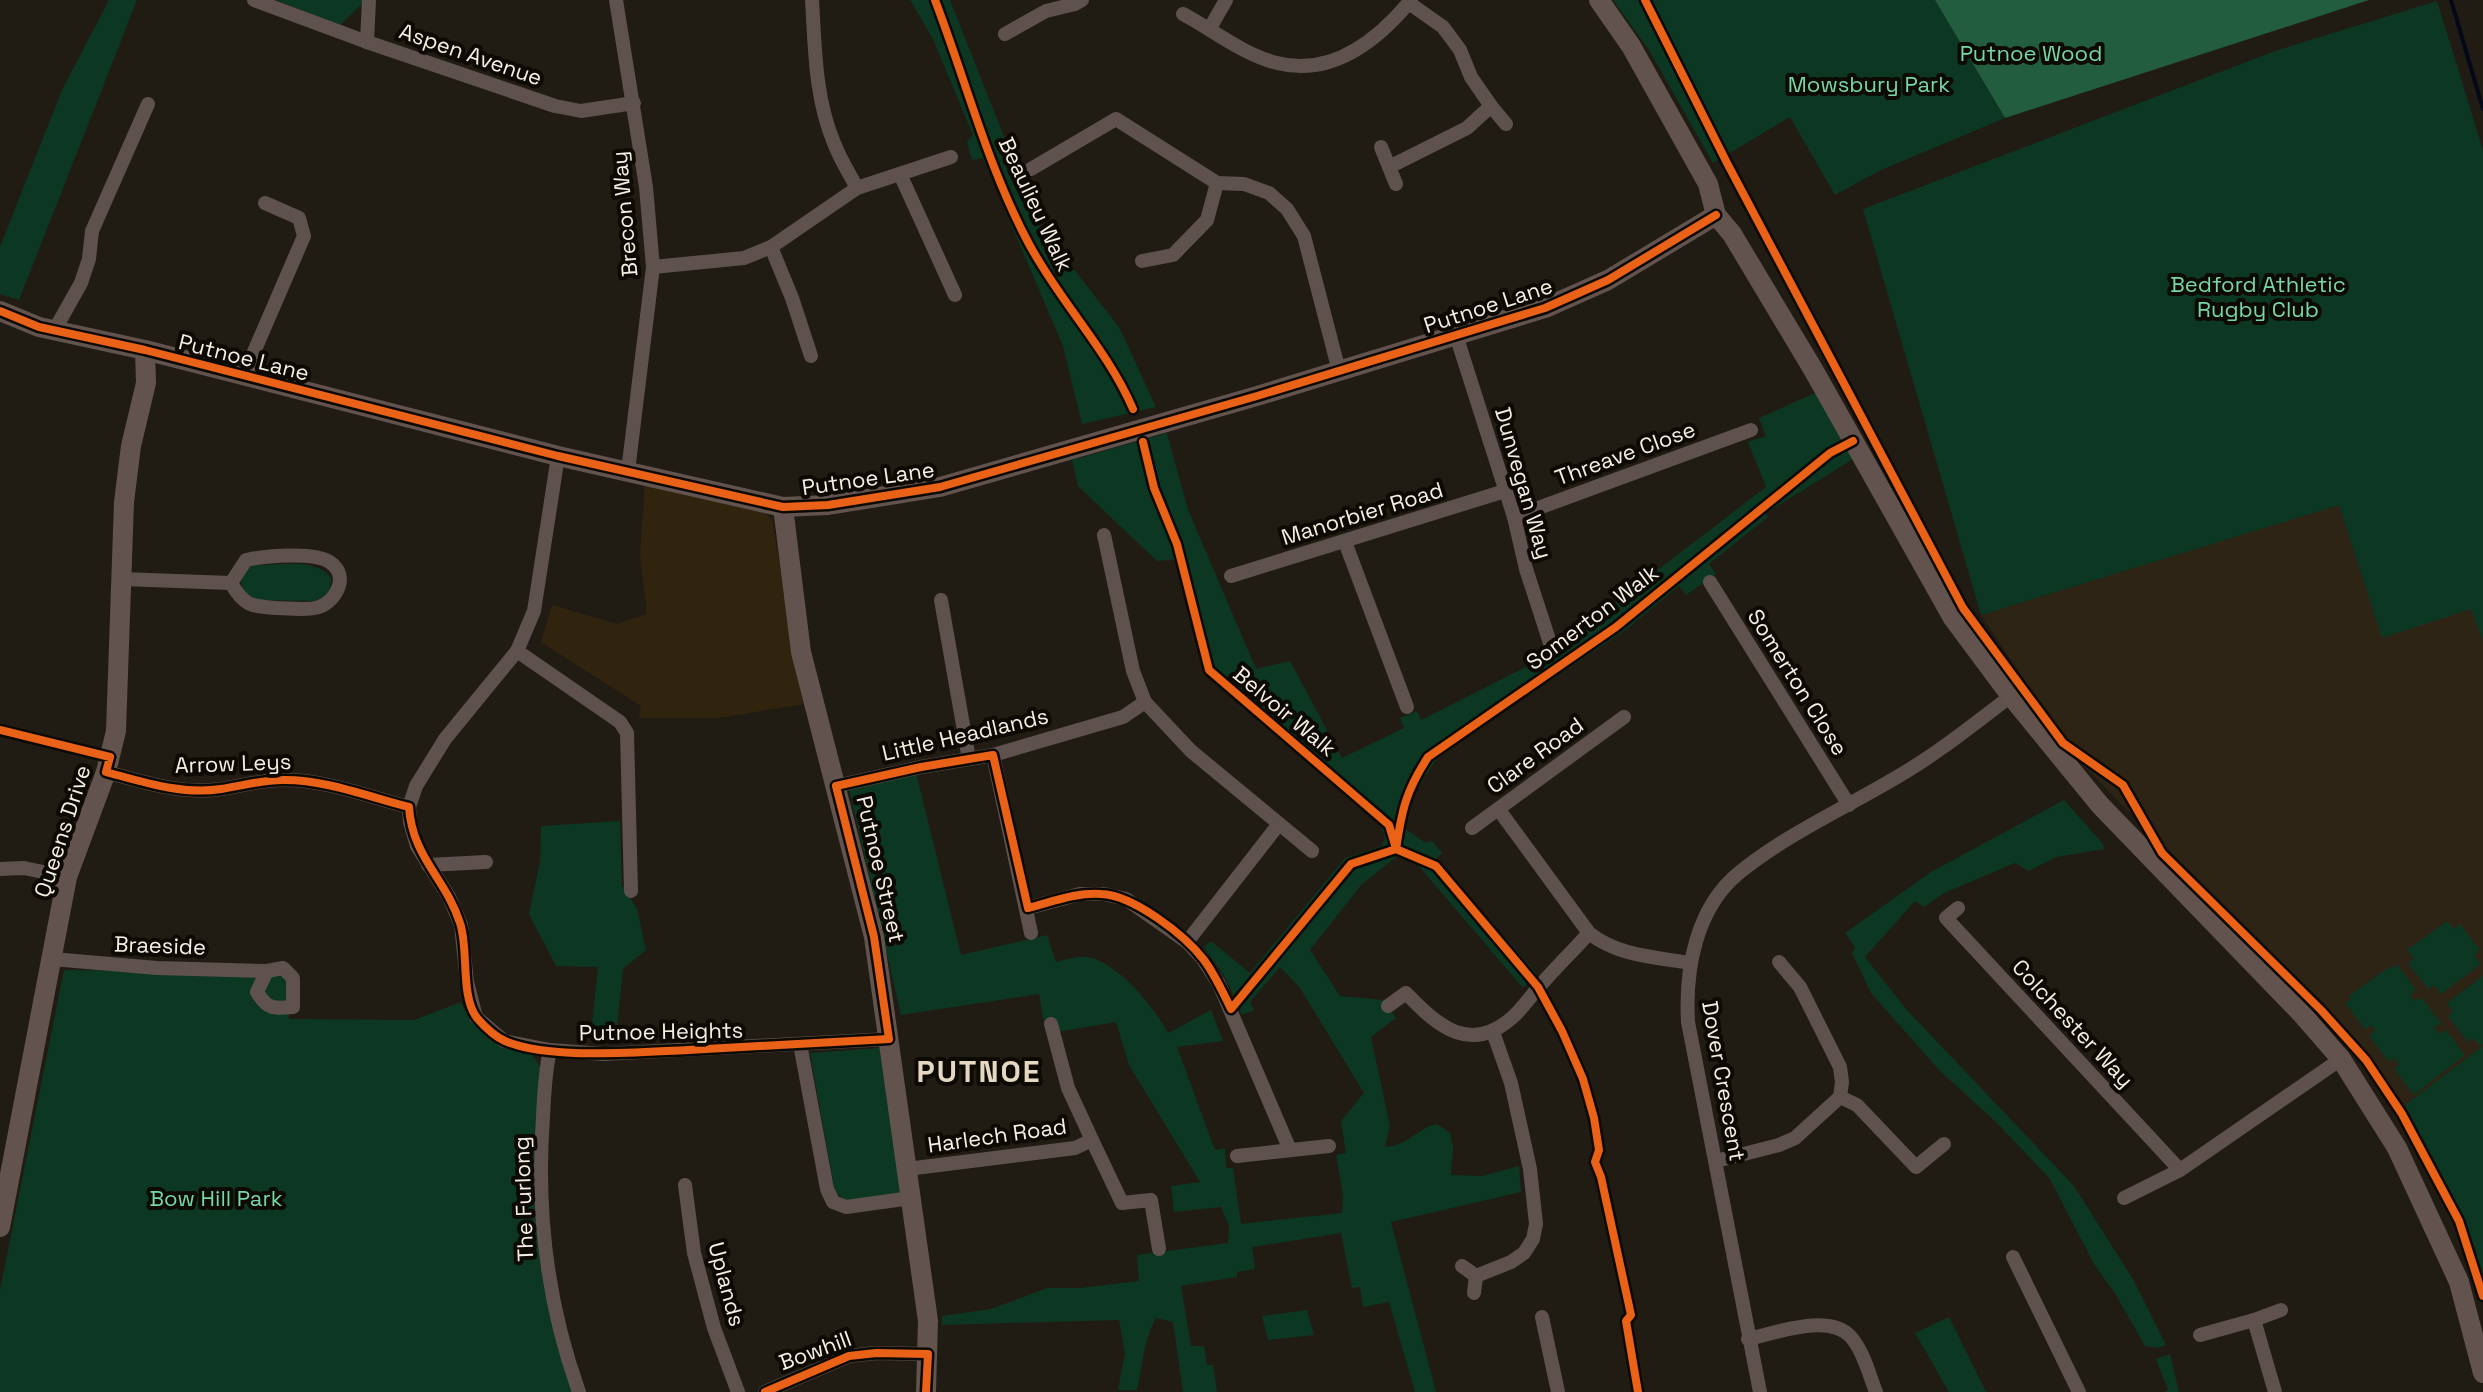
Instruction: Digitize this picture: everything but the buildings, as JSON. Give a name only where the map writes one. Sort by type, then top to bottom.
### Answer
[{"type":"street","name":"Aspen Avenue","points":[[254,0],[367,42],[568,109],[581,111],[634,103]]},
{"type":"street","points":[[367,42],[369,0]]},
{"type":"street","name":"Brecon Way","points":[[616,0],[646,187],[653,267],[628,471]]},
{"type":"street","points":[[812,0],[815,63],[821,103],[834,143],[857,188]]},
{"type":"street","points":[[1005,34],[1046,11],[1082,0]]},
{"type":"street","points":[[1210,28],[1226,0]]},
{"type":"street","points":[[1599,0],[1631,46],[1708,184],[1716,215],[1732,234],[1814,371],[1953,618],[2011,696],[2136,845],[2291,1002],[2341,1059],[2397,1148],[2459,1282],[2483,1373]]},
{"type":"street","points":[[1183,14],[1243,49],[1277,63],[1303,65],[1334,61],[1355,51],[1378,36],[1410,1],[1443,27],[1460,50],[1471,77],[1506,124]]},
{"type":"street","points":[[54,331],[81,283],[89,259],[92,231],[148,104]]},
{"type":"street","points":[[1389,167],[1467,128],[1491,106]]},
{"type":"street","points":[[1031,169],[1048,150],[1111,113],[1217,183],[1244,184],[1269,193],[1287,209],[1304,236],[1339,371]]},
{"type":"street","points":[[1381,147],[1396,184]]},
{"type":"street","points":[[653,267],[744,258],[771,247],[857,188],[951,157]]},
{"type":"street","points":[[900,174],[955,295]]},
{"type":"street","points":[[1142,261],[1173,255],[1207,220],[1217,183]]},
{"type":"street","name":"Putnoe Lane","points":[[244,375],[304,236],[299,218],[265,203]]},
{"type":"street","name":"Putnoe Lane","points":[[0,311],[54,331],[145,350],[558,456],[783,507],[828,505],[940,487],[1545,308],[1608,280],[1716,215]]},
{"type":"street","points":[[771,247],[811,356]]},
{"type":"street","name":"Dunvegan Way","points":[[1456,335],[1550,643]]},
{"type":"street","name":"Queens Drive","points":[[0,1227],[67,877],[106,772],[116,731],[124,502],[131,446],[146,383],[145,350]]},
{"type":"street","name":"Threave Close","points":[[1514,517],[1751,430]]},
{"type":"street","points":[[409,807],[416,786],[445,739],[517,651],[534,611],[558,456]]},
{"type":"street","name":"Manorbier Road","points":[[1231,576],[1505,491]]},
{"type":"street","name":"Putnoe Street","points":[[783,507],[801,652],[874,937],[928,1321],[926,1392]]},
{"type":"street","points":[[1104,535],[1133,671],[1145,702],[1191,751],[1312,851]]},
{"type":"street","points":[[1345,542],[1407,707]]},
{"type":"street","points":[[313,556],[333,564],[340,576],[340,588],[331,599],[318,607],[252,606],[241,600],[231,583],[246,560],[259,557],[313,556]]},
{"type":"street","points":[[122,579],[231,583]]},
{"type":"street","name":"Somerton Close","points":[[1710,582],[1849,805]]},
{"type":"street","points":[[941,600],[969,759]]},
{"type":"street","points":[[517,651],[616,719],[627,733],[631,891]]},
{"type":"street","name":"Dover Crescent","points":[[1760,1392],[1688,1022],[1686,988],[1696,939],[1712,905],[1738,873],[1941,748],[2011,696]]},
{"type":"street","name":"Little Headlands","points":[[836,786],[993,755],[1123,717],[1145,702]]},
{"type":"street","name":"Clare Road","points":[[1472,828],[1624,717]]},
{"type":"street","points":[[993,755],[1031,933]]},
{"type":"street","name":"Arrow Leys","points":[[106,772],[163,787],[188,790],[220,790],[249,783],[284,780],[315,783],[409,807]]},
{"type":"street","name":"Putnoe Heights","points":[[409,807],[417,846],[449,897],[461,925],[467,982],[476,1017],[504,1041],[550,1050],[604,1054],[889,1039]]},
{"type":"street","points":[[1499,810],[1589,933],[1619,951],[1690,963]]},
{"type":"street","points":[[1187,942],[1279,824]]},
{"type":"street","points":[[428,865],[486,862]]},
{"type":"street","points":[[0,869],[24,868],[67,877]]},
{"type":"street","points":[[1028,908],[1080,894],[1104,894],[1126,899],[1187,942],[1202,958],[1231,1009],[1290,1150]]},
{"type":"street","name":"Colchester Way","points":[[1958,908],[1946,918],[2180,1170]]},
{"type":"street","points":[[1388,1006],[1401,987],[1431,1020],[1450,1031],[1471,1034],[1493,1032],[1514,1015],[1589,933]]},
{"type":"street","name":"Braeside","points":[[52,959],[157,968],[267,971]]},
{"type":"street","points":[[1716,1161],[1795,1138],[1840,1097],[1840,1067],[1800,987],[1779,962]]},
{"type":"street","name":"Harlech Road","points":[[1051,1024],[1068,1088],[1122,1203],[1151,1200],[1159,1249]]},
{"type":"street","points":[[1476,1276],[1511,1262],[1524,1253],[1533,1239],[1536,1224],[1530,1169],[1511,1083],[1493,1032]]},
{"type":"street","points":[[800,1044],[827,1189],[833,1202],[846,1207],[911,1198]]},
{"type":"street","name":"The Furlong","points":[[550,1050],[546,1067],[540,1159],[541,1220],[547,1274],[579,1392]]},
{"type":"street","points":[[2124,1198],[2180,1170],[2341,1059]]},
{"type":"street","points":[[1840,1097],[1857,1105],[1916,1167],[1944,1144]]},
{"type":"street","name":"Harlech Road","points":[[907,1169],[1075,1148],[1092,1140]]},
{"type":"street","points":[[1237,1156],[1329,1146]]},
{"type":"street","name":"Uplands","points":[[685,1185],[694,1253],[714,1328],[738,1392]]},
{"type":"street","points":[[2013,1257],[2079,1392]]},
{"type":"street","points":[[1462,1266],[1476,1276]]},
{"type":"street","points":[[1474,1293],[1476,1276]]},
{"type":"street","points":[[2200,1335],[2281,1310]]},
{"type":"street","points":[[1542,1317],[1558,1392]]},
{"type":"street","points":[[2254,1320],[2275,1392]]},
{"type":"street","points":[[1748,1339],[1819,1324],[1836,1327],[1849,1335],[1857,1347],[1876,1392]]},
{"type":"street","name":"Bowhill","points":[[765,1392],[849,1356],[928,1354]]},
{"type":"shaded area","points":[[2483,460],[2483,1279],[2463,1215],[2405,1105],[2358,1044],[2078,760],[1981,615]]},
{"type":"shaded area","points":[[645,481],[755,503],[772,520],[804,704],[718,718],[639,718],[641,706],[541,642],[552,605],[617,624],[647,614],[640,555]]},
{"type":"green space","points":[[109,0],[137,0],[19,300],[0,294],[0,247],[62,90]]},
{"type":"green space","points":[[276,0],[362,0],[362,4],[340,25]]},
{"type":"green space","points":[[910,0],[950,0],[1039,225],[1119,327],[1156,407],[1082,424],[1063,346],[983,158],[972,160],[967,142],[973,135],[933,39]]},
{"type":"green space","name":"Mowsbury Park","points":[[1613,0],[1935,0],[2005,118],[1881,170],[1835,195],[1790,117],[1713,163],[1649,50]]},
{"type":"green space","name":"Putnoe Wood","points":[[1935,0],[2369,0],[2005,118]]},
{"type":"green space","name":"Bedford Athletic Rugby Club","points":[[2437,1],[2483,150],[2483,641],[2471,609],[2382,638],[2339,505],[1981,615],[1863,209],[2275,51]]},
{"type":"green space","points":[[1815,393],[1853,459],[1766,513],[1768,517],[1709,564],[1716,574],[1686,595],[1679,586],[1624,631],[1440,754],[1404,809],[1404,828],[1426,843],[1431,840],[1442,853],[1436,859],[1537,974],[1523,988],[1417,864],[1401,853],[1361,885],[1310,950],[1340,996],[1384,1000],[1396,1018],[1371,1037],[1390,1126],[1385,1147],[1401,1143],[1437,1124],[1450,1133],[1453,1148],[1451,1175],[1482,1176],[1519,1166],[1521,1192],[1391,1222],[1436,1392],[1415,1392],[1389,1302],[1363,1307],[1360,1287],[1352,1288],[1341,1233],[1252,1247],[1255,1269],[1237,1272],[1237,1277],[1181,1286],[1191,1346],[1204,1346],[1207,1365],[1213,1365],[1217,1392],[1183,1392],[1173,1322],[1156,1318],[1146,1344],[1137,1390],[1118,1390],[1125,1353],[1119,1320],[942,1325],[942,1316],[991,1309],[1047,1288],[1080,1288],[1139,1281],[1137,1255],[1228,1243],[1229,1226],[1221,1207],[1174,1212],[1171,1186],[1200,1182],[1129,1065],[1116,1022],[1046,1034],[1039,994],[901,1015],[849,788],[916,773],[961,955],[1047,935],[1056,962],[1087,957],[1123,976],[1154,1011],[1168,1033],[1211,1010],[1223,1041],[1177,1047],[1215,1150],[1225,1148],[1226,1168],[1233,1168],[1241,1224],[1342,1213],[1343,1196],[1336,1155],[1346,1153],[1341,1121],[1364,1093],[1300,988],[1280,967],[1250,1002],[1254,1010],[1242,1015],[1226,979],[1204,947],[1211,941],[1250,973],[1345,858],[1382,846],[1385,838],[1379,819],[1209,674],[1205,669],[1178,559],[1157,561],[1078,486],[1072,460],[1167,433],[1188,510],[1256,669],[1290,661],[1342,758],[1404,728],[1400,718],[1417,711],[1421,720],[1540,660],[1538,655],[1561,644],[1766,487],[1748,442],[1766,436],[1759,418]]},
{"type":"green space","points":[[298,564],[317,568],[331,578],[330,592],[315,601],[256,600],[244,592],[240,578],[251,566]]},
{"type":"green space","points":[[2064,800],[2104,849],[2056,857],[2029,871],[2015,863],[1944,893],[1924,907],[1915,901],[1865,957],[1906,1009],[2074,1186],[2134,1281],[2166,1345],[2158,1348],[2145,1346],[2094,1264],[2050,1179],[1997,1123],[1940,1071],[1871,993],[1852,953],[1855,947],[1845,933],[1931,872]]},
{"type":"green space","points":[[620,821],[622,885],[637,909],[646,950],[623,969],[616,1036],[591,1035],[598,967],[556,966],[529,914],[540,862],[541,826]]},
{"type":"green space","points":[[2447,921],[2454,929],[2460,924],[2480,950],[2474,955],[2481,964],[2441,994],[2434,985],[2428,989],[2408,963],[2414,959],[2407,950]]},
{"type":"green space","points":[[2397,964],[2416,990],[2410,995],[2415,1001],[2421,997],[2441,1023],[2434,1028],[2439,1034],[2446,1030],[2465,1055],[2414,1095],[2394,1069],[2399,1065],[2395,1058],[2389,1062],[2369,1036],[2375,1031],[2371,1025],[2365,1029],[2345,1003],[2351,999],[2349,996]]},
{"type":"green space","name":"Bow Hill Park","points":[[64,970],[279,973],[288,979],[289,1019],[414,1020],[461,1002],[473,1022],[488,1037],[507,1046],[530,1051],[540,1067],[534,1167],[540,1266],[559,1350],[574,1392],[0,1392],[0,1290]]},
{"type":"green space","points":[[2483,976],[2483,1044],[2480,1046],[2474,1038],[2468,1042],[2448,1016],[2453,1012],[2447,1003]]},
{"type":"green space","points":[[2483,1046],[2483,1279],[2463,1215],[2405,1105]]},
{"type":"green space","points":[[880,1048],[901,1193],[846,1201],[835,1192],[810,1053]]},
{"type":"green space","points":[[1307,1310],[1314,1335],[1268,1340],[1262,1316]]},
{"type":"green space","points":[[1949,1317],[1986,1392],[1949,1392],[1915,1333]]},
{"type":"green space","points":[[2170,1354],[2179,1392],[2164,1392],[2168,1390],[2156,1359]]},
{"type":"waterway","points":[[2451,0],[2483,109]]},
{"type":"cycle path","name":"Beaulieu Walk","points":[[935,0],[989,155],[1014,215],[1041,265],[1110,366],[1133,409]]},
{"type":"cycle path","points":[[1645,0],[1727,163],[1963,608],[2063,743],[2123,785],[2162,853],[2321,1010],[2366,1060],[2402,1114],[2459,1221],[2483,1296]]},
{"type":"cycle path","points":[[0,311],[39,327],[145,350],[558,456],[783,507],[828,505],[940,487],[1257,396],[1545,308],[1608,280],[1716,215]]},
{"type":"cycle path","name":"Somerton Walk","points":[[1396,849],[1406,801],[1428,757],[1616,627],[1830,453],[1853,441]]},
{"type":"cycle path","name":"Belvoir Walk","points":[[1143,442],[1154,488],[1177,544],[1209,670],[1389,825],[1395,845]]},
{"type":"cycle path","points":[[0,730],[110,757],[106,772],[163,786],[206,790],[298,780],[330,785],[409,807],[416,840],[447,893],[460,923],[468,998],[477,1018],[502,1039],[546,1051],[620,1053],[889,1039],[874,937],[836,786],[993,755],[1028,908],[1082,894],[1101,894],[1128,901],[1171,928],[1195,950],[1212,972],[1231,1009],[1351,864],[1396,849]]},
{"type":"cycle path","points":[[1396,849],[1436,866],[1538,987],[1562,1031],[1583,1079],[1594,1118],[1599,1150],[1595,1162],[1601,1177],[1631,1315],[1626,1321],[1638,1392]]},
{"type":"cycle path","points":[[765,1392],[849,1356],[876,1353],[928,1354],[926,1392]]},
{"type":"district","name":"PUTNOE","points":[[979,1072]]}]
